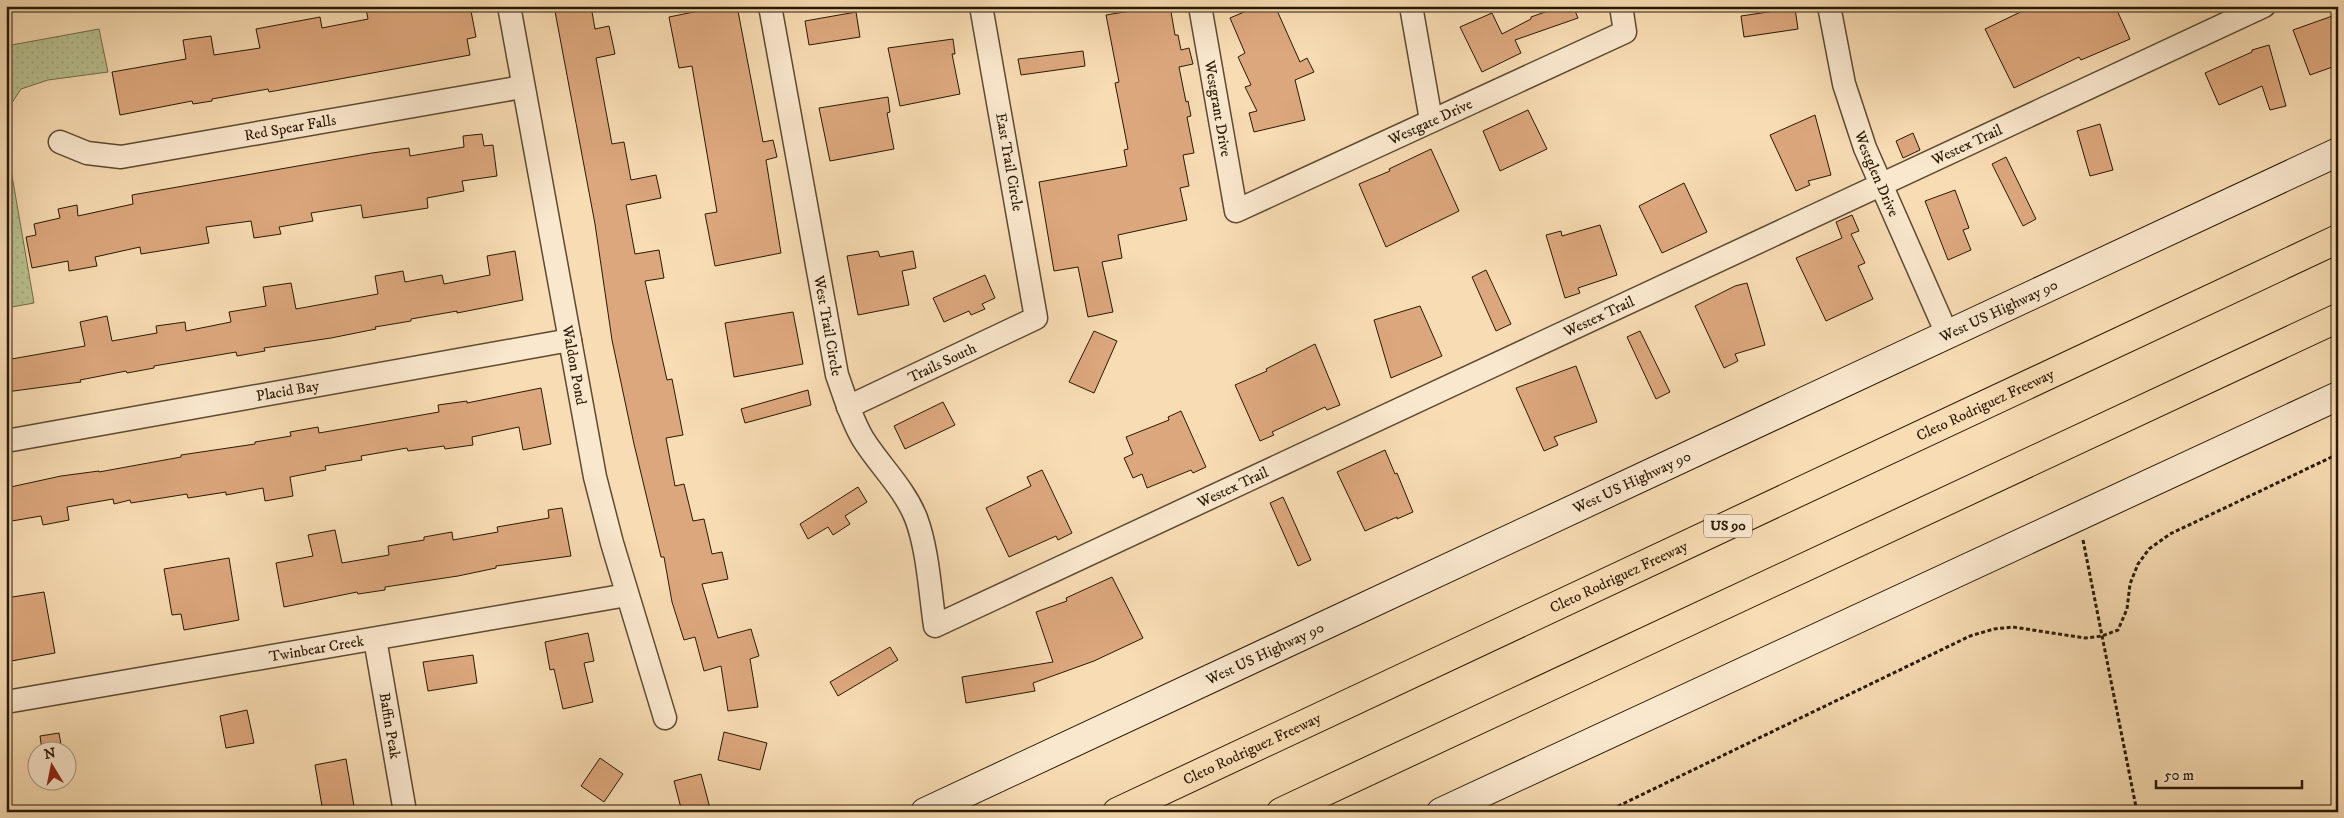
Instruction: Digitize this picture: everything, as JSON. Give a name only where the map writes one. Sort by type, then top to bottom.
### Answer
[{"type":"highway","name":"Cleto Rodriguez Freeway","points":[[1117,812],[2338,239]]},
{"type":"highway","points":[[1281,812],[2338,318]]},
{"type":"main road","name":"West US Highway 90","points":[[925,812],[2338,152]]},
{"type":"main road","points":[[1441,812],[2338,396]]},
{"type":"street","name":"Waldon Pond","points":[[508,6],[595,477],[664,718]]},
{"type":"street","name":"West Trail Circle","points":[[770,6],[837,376],[848,407],[863,439],[892,478],[915,517],[921,534],[935,626]]},
{"type":"street","name":"East Trail Circle","points":[[981,6],[1036,318]]},
{"type":"street","name":"Westgrant Drive","points":[[1200,6],[1236,211]]},
{"type":"street","points":[[1411,6],[1431,120]]},
{"type":"street","name":"Westgate Drive","points":[[1236,211],[1626,32],[1621,6]]},
{"type":"street","name":"Westglen Drive","points":[[1829,6],[1844,84],[1853,114],[1947,334]]},
{"type":"street","name":"Westex Trail","points":[[935,626],[2264,6]]},
{"type":"street","name":"Red Spear Falls","points":[[60,142],[87,153],[121,157],[522,87]]},
{"type":"street","name":"Trails South","points":[[848,407],[1036,318]]},
{"type":"street","name":"Placid Bay","points":[[6,441],[570,340]]},
{"type":"street","name":"Twinbear Creek","points":[[6,702],[628,595]]},
{"type":"street","name":"Baffin Peak","points":[[376,639],[406,812]]},
{"type":"path","points":[[1606,812],[1970,636],[1994,629],[2013,627],[2068,636],[2102,636],[2118,630],[2127,609],[2130,584],[2138,564],[2150,549],[2178,530],[2338,454]]},
{"type":"path","points":[[2078,515],[2137,812]]},
{"type":"green space","points":[[99,29],[108,72],[48,80],[21,89],[6,112],[6,46]]},
{"type":"green space","points":[[6,141],[34,303],[6,308]]},
{"type":"building","points":[[381,6],[470,6],[476,37],[467,39],[470,55],[269,92],[268,89],[212,99],[212,101],[193,104],[192,101],[120,115],[112,72],[186,59],[183,40],[211,36],[214,55],[260,48],[256,29],[320,17],[322,28],[368,19],[366,9]]},
{"type":"building","points":[[554,6],[591,6],[595,29],[609,26],[615,54],[596,58],[612,144],[624,142],[631,180],[656,175],[661,198],[626,205],[635,254],[659,250],[664,278],[645,281],[667,380],[672,379],[683,435],[666,438],[675,486],[684,484],[693,521],[704,519],[712,554],[722,552],[728,579],[702,584],[718,638],[751,629],[759,656],[750,659],[758,707],[728,711],[721,666],[704,671],[695,637],[684,640],[672,602],[664,557],[661,557],[612,340],[595,224]]},
{"type":"building","points":[[723,6],[737,6],[763,142],[773,140],[777,157],[766,160],[781,253],[715,266],[705,214],[717,212],[692,66],[679,68],[669,17]]},
{"type":"building","points":[[1170,6],[1175,35],[1178,35],[1181,50],[1189,48],[1193,64],[1179,67],[1186,102],[1188,101],[1191,116],[1187,117],[1194,153],[1183,155],[1189,186],[1180,188],[1187,220],[1118,235],[1122,258],[1102,262],[1113,312],[1088,317],[1078,267],[1054,271],[1039,182],[1127,166],[1124,150],[1128,149],[1115,83],[1119,82],[1106,15]]},
{"type":"building","points":[[1258,6],[1275,6],[1300,62],[1307,58],[1314,72],[1295,80],[1305,120],[1254,132],[1249,113],[1257,111],[1245,87],[1251,85],[1238,57],[1245,53],[1230,18]]},
{"type":"building","points":[[1562,6],[1573,6],[1578,18],[1515,40],[1521,53],[1482,72],[1460,27],[1492,13],[1502,34],[1531,19],[1531,17]]},
{"type":"building","points":[[2033,6],[2115,6],[2130,39],[2081,60],[2079,57],[2014,88],[1985,29]]},
{"type":"building","points":[[1795,8],[1798,29],[1744,37],[1741,16]]},
{"type":"building","points":[[856,12],[860,37],[809,45],[805,21]]},
{"type":"building","points":[[2338,14],[2338,65],[2310,75],[2293,30]]},
{"type":"building","points":[[953,39],[955,54],[952,54],[960,94],[900,106],[888,48]]},
{"type":"building","points":[[2269,45],[2286,106],[2270,110],[2262,86],[2219,105],[2205,73],[2252,52],[2252,50]]},
{"type":"building","points":[[1083,51],[1085,66],[1021,75],[1018,59]]},
{"type":"building","points":[[888,97],[890,112],[887,113],[894,149],[830,161],[819,108]]},
{"type":"building","points":[[1528,110],[1547,149],[1500,171],[1483,131]]},
{"type":"building","points":[[1815,115],[1831,175],[1808,181],[1810,185],[1796,191],[1770,135]]},
{"type":"building","points":[[2100,124],[2113,170],[2090,176],[2077,131]]},
{"type":"building","points":[[1913,133],[1920,150],[1903,158],[1896,141]]},
{"type":"building","points":[[482,134],[484,146],[493,145],[497,176],[462,181],[464,191],[427,198],[428,208],[363,218],[361,205],[311,213],[313,221],[279,227],[281,234],[254,238],[251,221],[206,227],[209,243],[141,254],[140,247],[95,257],[97,266],[69,271],[68,261],[32,268],[26,237],[36,235],[34,224],[60,218],[58,209],[77,205],[78,216],[133,204],[132,195],[372,153],[409,148],[410,156],[464,147],[463,136]]},
{"type":"building","points":[[1431,149],[1459,211],[1386,247],[1359,184],[1390,171],[1389,169]]},
{"type":"building","points":[[2006,157],[2036,219],[2023,226],[1992,164]]},
{"type":"building","points":[[1684,183],[1707,232],[1662,253],[1639,206]]},
{"type":"building","points":[[1955,190],[1969,228],[1963,230],[1971,250],[1948,260],[1925,201]]},
{"type":"building","points":[[1852,215],[1859,231],[1851,234],[1865,263],[1858,266],[1873,299],[1826,321],[1796,258],[1842,238],[1836,222]]},
{"type":"building","points":[[1600,225],[1617,275],[1578,288],[1580,293],[1565,298],[1546,235],[1561,231],[1562,236]]},
{"type":"building","points":[[515,251],[523,300],[457,313],[457,311],[411,319],[411,321],[375,327],[376,329],[264,348],[265,351],[237,356],[236,352],[154,366],[154,368],[127,373],[126,371],[80,380],[81,382],[6,392],[6,360],[85,346],[80,322],[107,316],[112,341],[157,333],[156,326],[185,322],[186,331],[231,322],[229,312],[266,306],[263,287],[291,283],[296,309],[378,294],[375,276],[403,271],[405,282],[442,275],[444,284],[490,275],[487,256]]},
{"type":"building","points":[[878,251],[880,257],[913,251],[916,268],[902,271],[909,305],[858,315],[847,256]]},
{"type":"building","points":[[1486,270],[1511,324],[1496,331],[1472,277]]},
{"type":"building","points":[[985,275],[995,298],[982,304],[985,309],[971,315],[969,311],[944,322],[933,298]]},
{"type":"building","points":[[1747,283],[1765,345],[1735,354],[1738,361],[1724,368],[1695,306],[1735,286]]},
{"type":"building","points":[[1420,306],[1442,356],[1391,378],[1374,320]]},
{"type":"building","points":[[793,312],[803,364],[734,377],[725,323]]},
{"type":"building","points":[[1094,331],[1117,341],[1094,393],[1069,382]]},
{"type":"building","points":[[1640,331],[1670,392],[1656,399],[1627,337]]},
{"type":"building","points":[[1315,344],[1340,405],[1327,410],[1325,407],[1272,432],[1274,435],[1260,441],[1235,385],[1267,371],[1266,369]]},
{"type":"building","points":[[1576,366],[1597,422],[1554,437],[1558,445],[1544,451],[1516,388]]},
{"type":"building","points":[[541,388],[551,444],[523,450],[519,427],[472,437],[473,445],[445,449],[444,446],[408,451],[407,448],[361,456],[362,460],[325,466],[326,470],[290,477],[293,496],[265,501],[263,488],[226,495],[226,492],[188,498],[187,494],[131,503],[130,500],[114,504],[113,499],[67,507],[69,520],[43,525],[41,516],[6,522],[6,488],[61,476],[99,472],[181,457],[181,455],[255,444],[255,442],[291,436],[290,432],[318,427],[319,433],[439,412],[438,405],[467,401],[467,403]]},
{"type":"building","points":[[808,390],[811,405],[745,423],[741,409]]},
{"type":"building","points":[[943,402],[955,425],[905,449],[894,426]]},
{"type":"building","points":[[1181,411],[1206,467],[1193,473],[1191,470],[1147,488],[1142,474],[1133,478],[1124,458],[1133,454],[1126,437],[1169,420],[1168,417]]},
{"type":"building","points":[[1385,450],[1413,512],[1365,531],[1337,472]]},
{"type":"building","points":[[1042,470],[1072,533],[1058,540],[1056,536],[1009,557],[986,508],[1031,486],[1027,477]]},
{"type":"building","points":[[858,487],[867,502],[845,516],[850,524],[833,535],[828,527],[808,539],[800,524]]},
{"type":"building","points":[[1283,497],[1311,560],[1298,566],[1270,503]]},
{"type":"building","points":[[562,508],[571,556],[496,566],[496,568],[458,576],[385,587],[385,590],[358,594],[357,592],[284,607],[276,563],[313,556],[308,535],[335,530],[342,563],[389,555],[388,546],[424,540],[424,537],[452,532],[453,540],[498,532],[497,527],[549,518],[548,510]]},
{"type":"building","points":[[229,558],[239,620],[184,630],[181,614],[172,615],[164,569]]},
{"type":"building","points":[[1112,577],[1143,638],[1094,661],[1033,683],[1035,691],[966,703],[962,677],[1053,662],[1036,612],[1067,601],[1066,598]]},
{"type":"building","points":[[44,592],[55,653],[6,662],[6,598]]},
{"type":"building","points":[[588,633],[594,661],[584,663],[593,702],[563,709],[554,669],[550,670],[545,642]]},
{"type":"building","points":[[890,647],[898,660],[838,696],[830,682]]},
{"type":"building","points":[[473,655],[477,683],[428,691],[423,662]]},
{"type":"building","points":[[247,710],[254,743],[226,748],[220,716]]},
{"type":"building","points":[[724,732],[767,743],[760,770],[718,760]]},
{"type":"building","points":[[59,733],[60,740],[41,740],[40,736]]},
{"type":"building","points":[[600,758],[623,774],[604,802],[581,786]]},
{"type":"building","points":[[346,759],[355,812],[323,812],[315,765]]},
{"type":"building","points":[[701,774],[711,812],[682,812],[674,781]]}]
